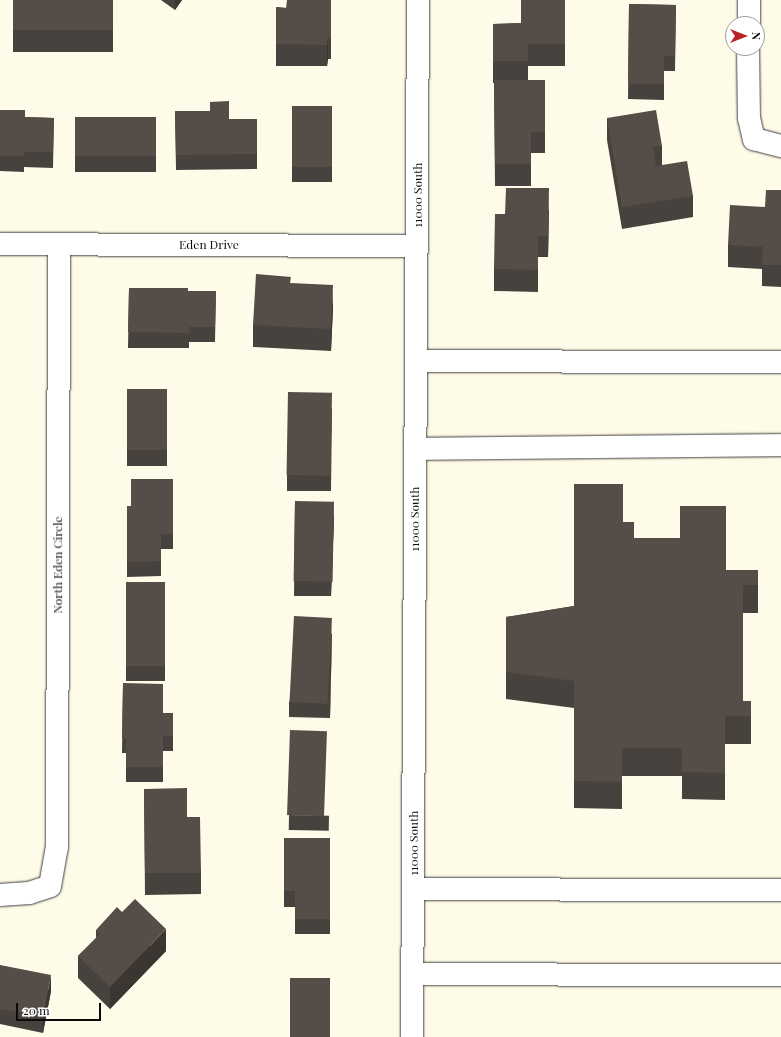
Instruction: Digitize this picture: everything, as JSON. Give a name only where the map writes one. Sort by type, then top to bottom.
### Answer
[{"type":"street","name":"11000 South","points":[[412,1037],[418,0]]},
{"type":"street","points":[[749,0],[749,16]]},
{"type":"street","points":[[748,56],[749,118],[754,139],[781,146]]},
{"type":"street","name":"Eden Drive","points":[[0,244],[417,246]]},
{"type":"street","name":"North Eden Circle","points":[[0,895],[29,893],[50,886],[57,847],[59,244]]},
{"type":"street","points":[[416,361],[781,362]]},
{"type":"street","points":[[415,449],[781,445]]},
{"type":"street","points":[[414,889],[781,890]]},
{"type":"street","points":[[412,974],[781,975]]},
{"type":"building","points":[[13,0],[113,0],[113,30],[13,30]]},
{"type":"building","points":[[287,0],[331,0],[331,37],[328,37],[327,45],[276,44],[276,7],[286,8]]},
{"type":"building","points":[[521,0],[565,0],[565,44],[528,44],[528,61],[493,61],[493,24],[521,23]]},
{"type":"building","points":[[629,4],[676,5],[675,56],[664,56],[664,84],[628,84]]},
{"type":"building","points":[[494,80],[545,80],[545,132],[531,132],[531,164],[495,164]]},
{"type":"building","points":[[229,101],[229,119],[257,119],[257,154],[176,155],[175,111],[210,111],[210,102]]},
{"type":"building","points":[[292,106],[332,106],[332,167],[292,167]]},
{"type":"building","points":[[0,110],[25,110],[25,117],[54,118],[53,152],[24,152],[24,156],[0,156]]},
{"type":"building","points":[[656,110],[662,146],[653,147],[656,166],[687,161],[693,196],[622,207],[607,118]]},
{"type":"building","points":[[75,117],[156,117],[156,156],[75,156]]},
{"type":"building","points":[[506,188],[549,188],[548,236],[538,236],[538,270],[494,269],[495,214],[505,214]]},
{"type":"building","points":[[766,190],[781,190],[781,265],[762,265],[763,247],[728,245],[730,205],[765,207]]},
{"type":"building","points":[[256,274],[291,277],[290,283],[333,285],[331,329],[253,325]]},
{"type":"building","points":[[129,288],[188,288],[188,291],[216,291],[215,327],[189,327],[189,333],[128,332]]},
{"type":"building","points":[[127,389],[167,389],[167,450],[127,450]]},
{"type":"building","points":[[288,392],[332,393],[331,476],[287,475]]},
{"type":"building","points":[[131,479],[173,479],[173,534],[161,534],[161,561],[127,562],[127,506],[131,506]]},
{"type":"building","points":[[574,484],[623,484],[623,522],[634,522],[634,538],[680,538],[680,506],[726,506],[726,570],[758,570],[758,585],[743,585],[743,701],[751,701],[751,716],[725,716],[725,773],[682,772],[682,748],[622,748],[622,782],[574,781],[574,681],[506,672],[506,617],[574,606]]},
{"type":"building","points":[[295,501],[334,502],[333,582],[294,581]]},
{"type":"building","points":[[126,582],[165,582],[165,666],[126,666]]},
{"type":"building","points":[[294,616],[332,618],[327,704],[289,702]]},
{"type":"building","points":[[123,683],[163,684],[163,713],[173,713],[173,736],[163,736],[163,767],[126,767],[126,738],[122,738]]},
{"type":"building","points":[[290,730],[327,731],[324,816],[287,815]]},
{"type":"building","points":[[187,788],[187,817],[200,817],[201,873],[145,873],[144,789]]},
{"type":"building","points":[[284,838],[330,838],[330,919],[295,919],[295,891],[284,891]]},
{"type":"building","points":[[135,899],[166,929],[110,987],[78,956],[100,934],[96,930],[117,907],[122,912]]},
{"type":"building","points":[[0,965],[51,975],[43,1017],[0,1009]]},
{"type":"building","points":[[290,978],[330,978],[330,1037],[290,1037]]}]
